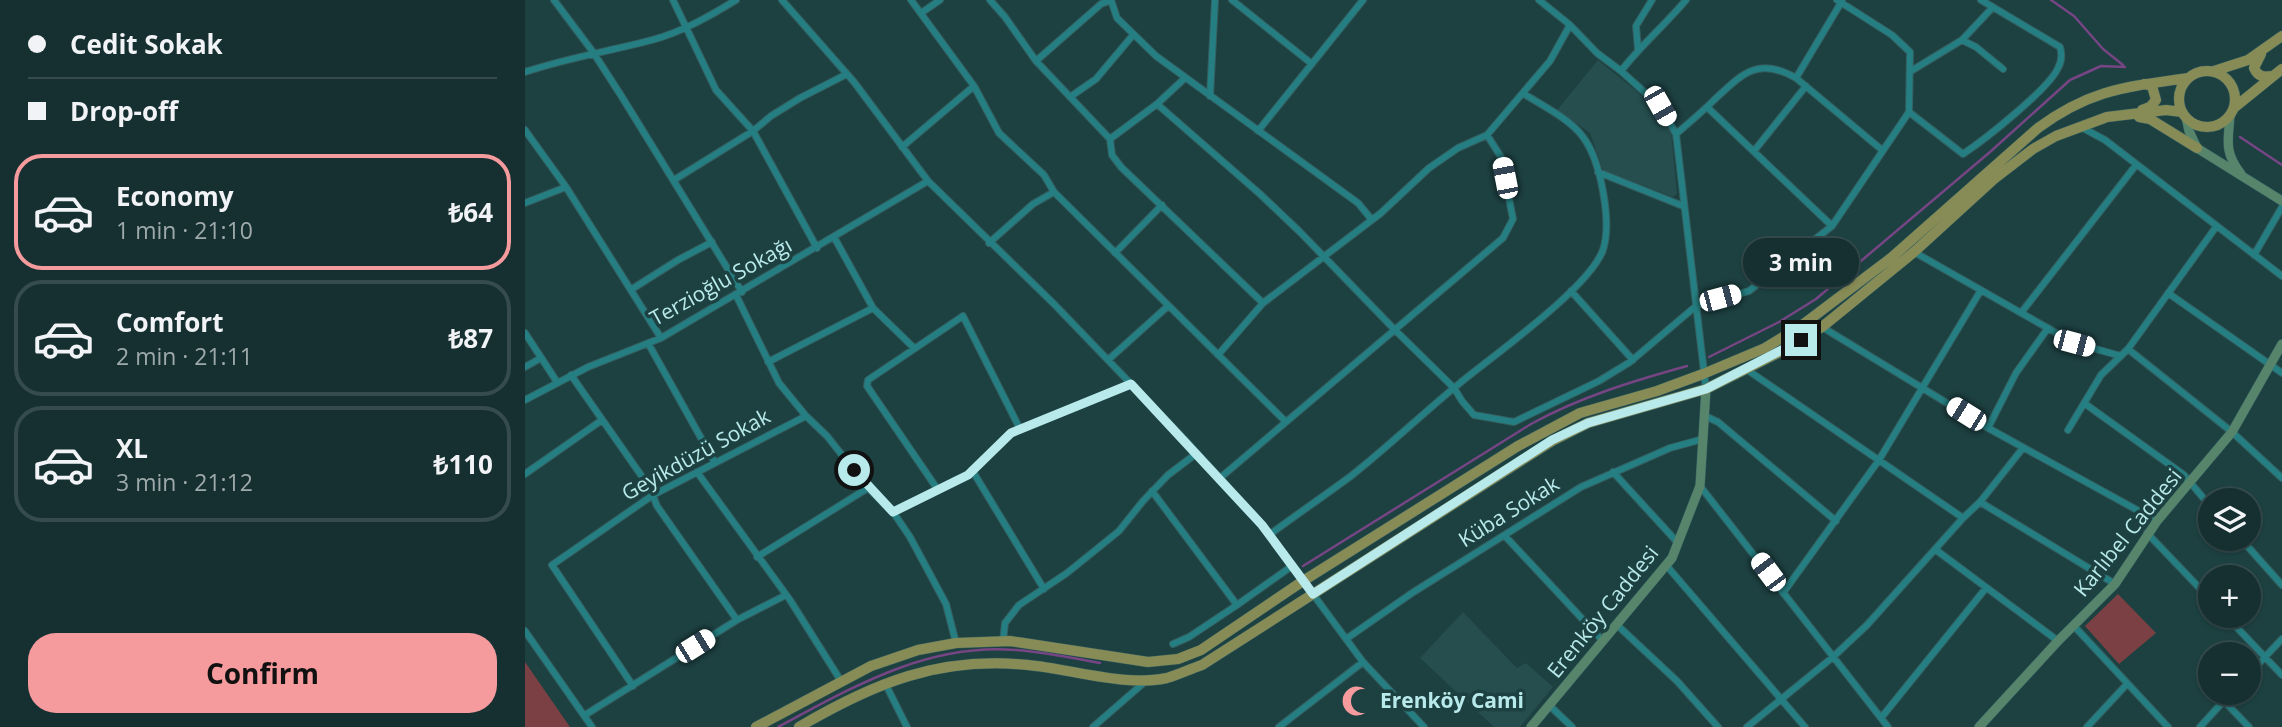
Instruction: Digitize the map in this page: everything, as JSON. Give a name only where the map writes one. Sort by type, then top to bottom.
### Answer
[{"type":"main road","points":[[755,727],[871,666],[894,657],[955,643],[1003,641],[1148,662],[1170,661],[1201,650],[1304,581],[1518,446],[1580,413],[1657,391],[1765,348],[1801,326],[1891,258],[2056,114],[2091,96],[2119,88],[2188,78],[2196,73],[2214,71],[2248,60],[2282,36]]},
{"type":"main road","points":[[2263,51],[2253,68],[2260,77],[2272,76]]},
{"type":"main road","points":[[799,727],[866,690],[947,667],[999,663],[1147,680],[1167,678],[1202,665],[1552,440],[1598,420],[1706,389],[1822,327],[1914,253],[1994,179],[2033,149],[2079,126],[2106,117],[2166,110],[2184,114],[2196,125],[2205,127],[2223,122],[2232,111],[2282,69]]},
{"type":"main road","points":[[2214,71],[2223,75],[2234,89],[2232,111]]},
{"type":"main road","points":[[2184,114],[2179,94],[2188,78]]},
{"type":"main road","points":[[2128,115],[2150,107],[2156,100],[2152,86],[2143,84]]},
{"type":"main road","points":[[2128,115],[2150,119],[2197,148]]},
{"type":"street","points":[[554,0],[593,52],[712,242],[739,293],[779,383],[806,416],[827,436],[868,488],[893,512],[910,537],[946,604],[955,643]]},
{"type":"street","points":[[673,0],[716,90],[754,131],[817,248]]},
{"type":"street","points":[[525,72],[593,52],[654,40],[685,29],[736,0]]},
{"type":"street","points":[[782,0],[847,74],[928,181],[1054,304],[1220,478],[1269,535],[1363,662],[1425,727]]},
{"type":"street","points":[[911,0],[974,86],[999,132],[1044,175],[1054,192],[1285,421]]},
{"type":"street","points":[[921,13],[940,0]]},
{"type":"street","points":[[990,0],[1036,61],[1110,139],[1112,155],[1121,167],[1263,303]]},
{"type":"street","points":[[1036,61],[1101,4],[1111,0],[1117,18],[1156,56],[1359,203],[1372,220]]},
{"type":"street","points":[[1210,96],[1215,0]]},
{"type":"street","points":[[1234,0],[1312,64]]},
{"type":"street","points":[[1258,131],[1363,0]]},
{"type":"street","points":[[1539,0],[1660,106],[1676,134],[1706,389]]},
{"type":"street","points":[[1638,49],[1636,26],[1653,0]]},
{"type":"street","points":[[1621,71],[1638,49],[1670,20],[1686,0]]},
{"type":"street","points":[[1909,112],[1963,154],[2044,88],[2058,71],[2062,55],[2060,47],[1981,0]]},
{"type":"street","points":[[1157,104],[1260,194],[1324,256],[1454,387],[1474,415],[1514,422],[1599,382],[1633,360],[1696,306],[1749,291],[1832,226],[1909,112],[1910,52],[1892,35],[1840,1],[1796,78]]},
{"type":"street","points":[[1911,71],[1962,40],[1993,7]]},
{"type":"street","points":[[1218,355],[1263,303],[1372,220],[1429,168],[1458,148],[1487,135],[1550,61],[1570,25]]},
{"type":"street","points":[[1070,97],[1096,79],[1133,36]]},
{"type":"street","points":[[1962,40],[1976,47],[2003,69]]},
{"type":"street","points":[[1676,134],[1744,73],[1761,67],[1781,69],[1796,78],[1882,150]]},
{"type":"street","points":[[674,180],[754,131],[771,116],[800,98],[847,74]]},
{"type":"street","points":[[1110,139],[1157,104],[1185,78]]},
{"type":"street","points":[[902,147],[974,86]]},
{"type":"street","points":[[1754,151],[1806,86]]},
{"type":"street","points":[[1269,535],[1352,475],[1571,291],[1588,273],[1602,251],[1607,225],[1598,172],[1583,137],[1558,115],[1524,94]]},
{"type":"street","points":[[1707,107],[1832,226]]},
{"type":"street","points":[[2232,111],[2227,148],[2229,156],[2244,178]]},
{"type":"street","points":[[2184,114],[2197,148],[2282,201]]},
{"type":"street","points":[[2079,126],[2105,140],[2282,276]]},
{"type":"street","points":[[525,130],[566,187],[661,338]]},
{"type":"street","points":[[1220,478],[1503,238],[1513,219],[1501,157],[1487,135]]},
{"type":"street","points":[[2021,313],[2136,165]]},
{"type":"street","points":[[1598,172],[1683,206]]},
{"type":"street","name":"Terzioğlu Sokağı","points":[[525,400],[571,375],[661,338],[928,181]]},
{"type":"street","points":[[525,203],[566,187]]},
{"type":"street","points":[[989,243],[1033,204],[1054,192]]},
{"type":"street","points":[[1115,253],[1162,205]]},
{"type":"street","points":[[2253,255],[2282,207]]},
{"type":"street","points":[[2068,430],[2101,375],[2127,349],[2216,227]]},
{"type":"street","points":[[834,237],[873,308],[914,348]]},
{"type":"street","points":[[632,289],[712,242]]},
{"type":"street","points":[[1914,253],[2074,343],[2121,356]]},
{"type":"street","points":[[1783,593],[1879,460],[1981,290]]},
{"type":"street","points":[[1571,291],[1633,360]]},
{"type":"street","points":[[2168,293],[2282,373]]},
{"type":"street","points":[[1108,360],[1168,306]]},
{"type":"street","points":[[768,362],[873,308]]},
{"type":"street","points":[[939,489],[867,386],[869,380],[963,316],[1020,429]]},
{"type":"street","points":[[1822,327],[1987,428],[2157,521]]},
{"type":"street","points":[[1987,428],[2016,373],[2048,328]]},
{"type":"street","points":[[525,333],[557,383]]},
{"type":"street","points":[[648,343],[715,463]]},
{"type":"street","name":"Karlıbel Caddesi","points":[[1979,727],[2115,584],[2147,533],[2232,432],[2282,344]]},
{"type":"street","points":[[2127,349],[2232,432],[2282,478]]},
{"type":"street","points":[[525,367],[541,358]]},
{"type":"street","points":[[1746,369],[1963,517]]},
{"type":"street","points":[[571,375],[653,495],[657,506],[737,620]]},
{"type":"street","points":[[893,512],[972,470],[999,443],[1020,429],[1131,384]]},
{"type":"street","name":"Erenköy Caddesi","points":[[1531,727],[1672,558],[1700,486],[1706,389]]},
{"type":"street","points":[[2084,403],[2183,475],[2198,491]]},
{"type":"street","name":"Geyikdüzü Sokak","points":[[633,686],[552,565],[653,495],[806,416]]},
{"type":"street","points":[[1705,416],[1718,422],[1836,521]]},
{"type":"street","points":[[525,474],[602,420]]},
{"type":"street","name":"Küba Sokak","points":[[1346,639],[1581,487],[1670,448],[1703,439]]},
{"type":"street","points":[[1747,727],[1833,657],[1867,625],[1963,517],[1980,502],[2023,448]]},
{"type":"street","points":[[1003,641],[1005,623],[1019,605],[1119,531],[1168,475],[1197,453]]},
{"type":"street","points":[[972,470],[1044,589]]},
{"type":"street","points":[[697,472],[786,595],[841,681]]},
{"type":"street","points":[[1613,472],[1678,543]]},
{"type":"street","points":[[1700,486],[1888,727]]},
{"type":"street","points":[[757,557],[868,488]]},
{"type":"street","points":[[1152,491],[1237,604]]},
{"type":"street","points":[[1980,502],[2115,584]]},
{"type":"street","points":[[2147,533],[2198,586]]},
{"type":"street","points":[[1505,536],[1602,640]]},
{"type":"street","points":[[1936,550],[2059,641]]},
{"type":"street","points":[[2252,551],[2282,585]]},
{"type":"street","points":[[1666,565],[1805,727]]},
{"type":"street","points":[[1173,644],[1189,637],[1292,566]]},
{"type":"street","points":[[1881,718],[1986,588]]},
{"type":"street","points":[[585,715],[737,620],[786,595]]},
{"type":"street","points":[[1615,624],[1677,681],[1718,727]]},
{"type":"street","points":[[2074,626],[2168,727]]},
{"type":"street","points":[[2238,628],[2282,675]]},
{"type":"street","points":[[525,631],[528,642],[585,715],[591,727]]},
{"type":"street","points":[[2261,660],[2282,639]]},
{"type":"street","points":[[1279,727],[1363,662]]},
{"type":"street","points":[[1093,727],[1147,680]]},
{"type":"street","points":[[885,683],[907,727]]},
{"type":"street","points":[[2087,727],[2127,684]]},
{"type":"street","points":[[1549,705],[1572,727]]},
{"type":"street","points":[[2200,727],[2220,705]]},
{"type":"street","points":[[2228,705],[2249,727]]},
{"type":"shaded area","points":[[1598,60],[1657,108],[1671,131],[1677,194],[1673,197],[1603,170],[1590,133],[1557,110]]},
{"type":"shaded area","points":[[2118,594],[2156,633],[2119,664],[2085,626]]},
{"type":"shaded area","points":[[1463,612],[1517,668],[1526,663],[1553,687],[1520,727],[1494,727],[1420,658]]},
{"type":"shaded area","points":[[525,662],[570,727],[525,727]]},
{"type":"waterway","points":[[2051,0],[2074,16],[2103,49],[2123,65]]},
{"type":"waterway","points":[[1709,357],[1779,322],[1816,299],[1990,152],[2070,80],[2101,66],[2125,67]]},
{"type":"waterway","points":[[2240,137],[2282,165]]},
{"type":"waterway","points":[[1303,566],[1550,414],[1627,384],[1687,366]]},
{"type":"waterway","points":[[778,727],[863,683],[921,661],[951,653],[1015,650],[1100,663]]},
{"type":"place","name":"Erenköy Cami","points":[[1357,701]]},
{"type":"route","points":[[854,470],[893,512],[968,475],[1011,433],[1131,384],[1262,525],[1313,594],[1552,440],[1588,423],[1706,389],[1801,340]]}]
